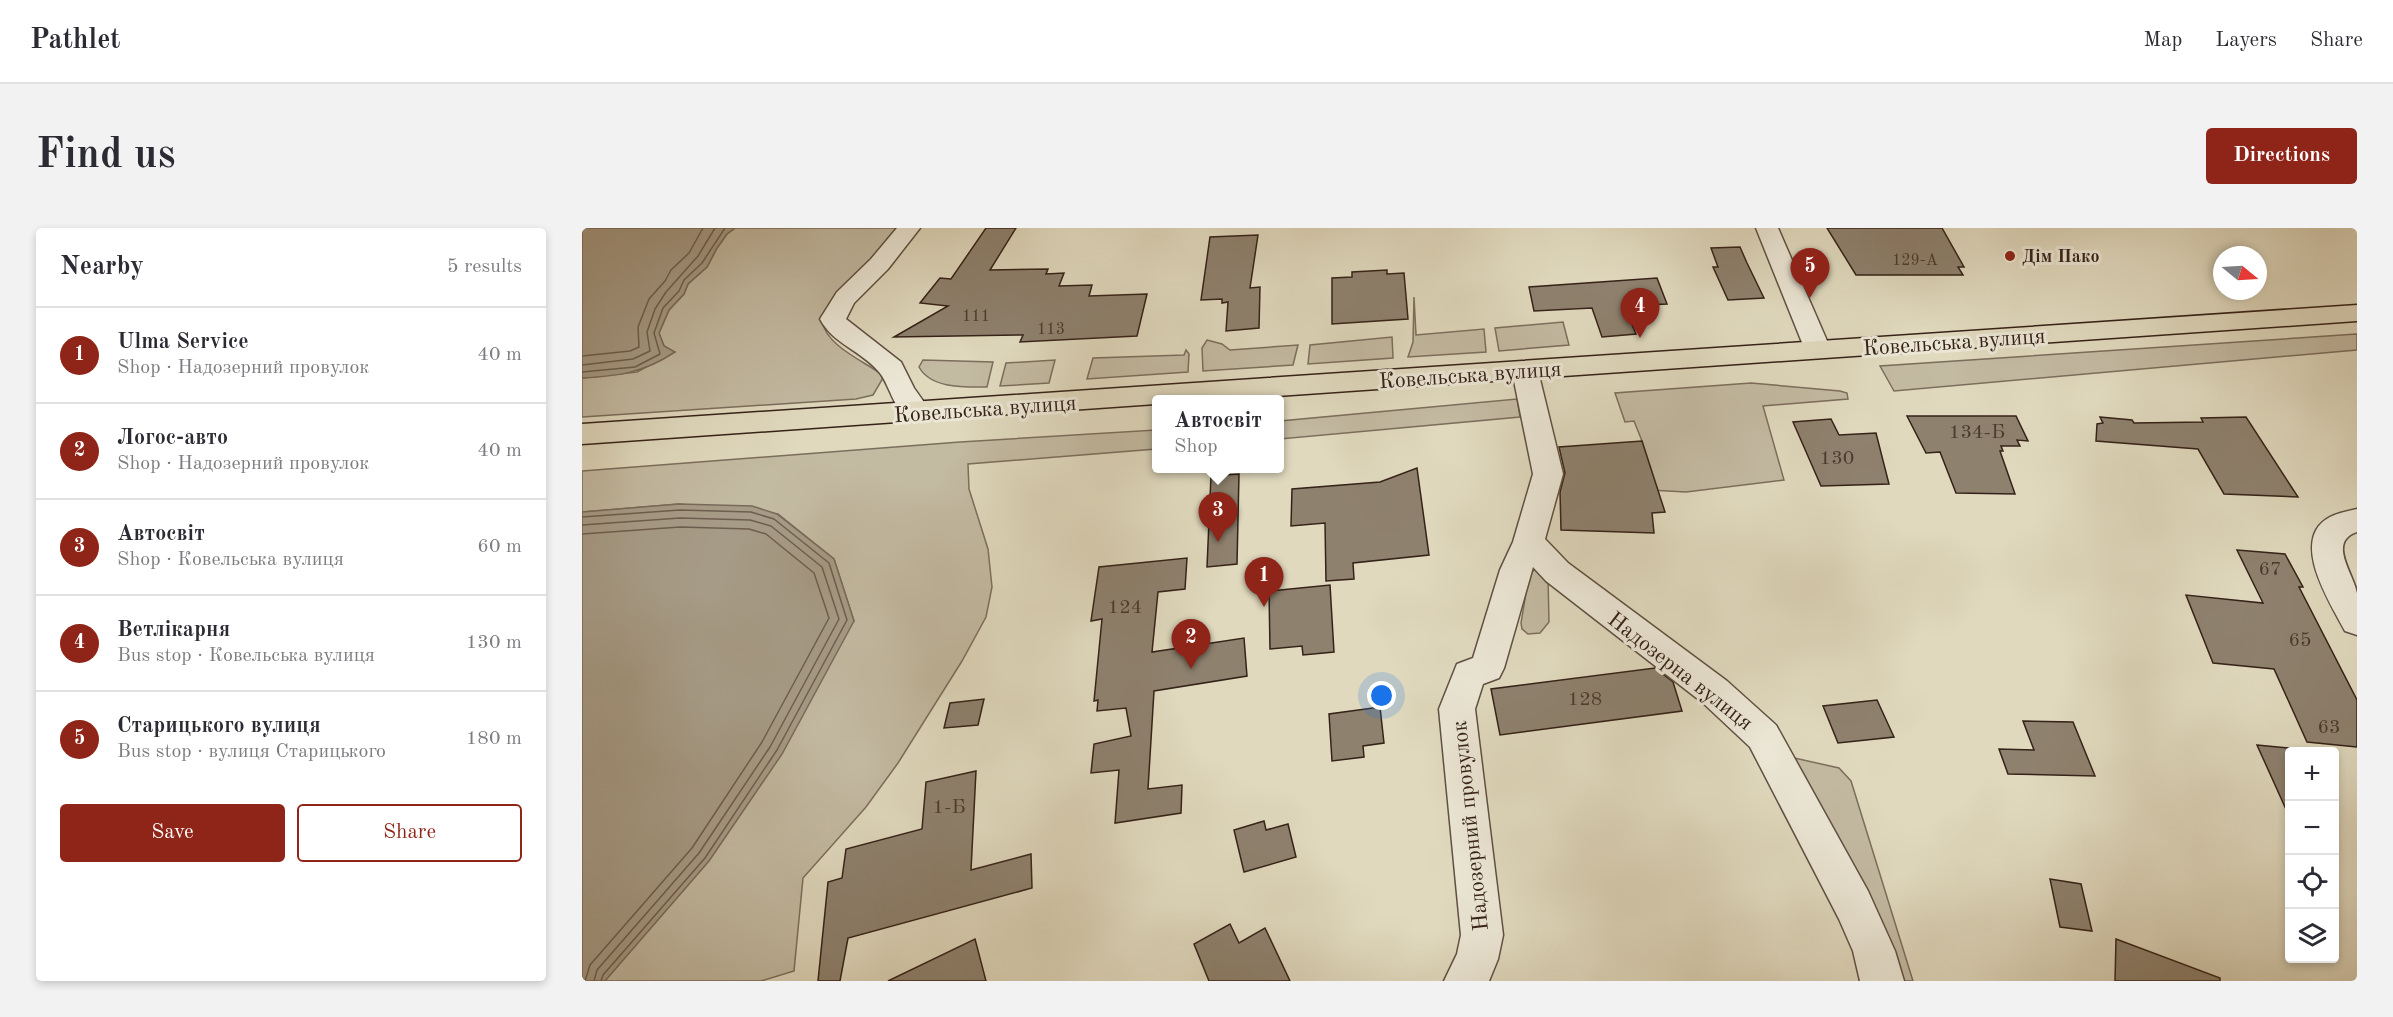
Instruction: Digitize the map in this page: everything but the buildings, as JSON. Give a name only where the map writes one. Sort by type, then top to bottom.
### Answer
[{"type":"main road","name":"Ковельська вулиця","points":[[1169,395],[2357,313]]},
{"type":"main road","name":"Ковельська вулиця","points":[[582,434],[1152,396]]},
{"type":"street","points":[[909,228],[887,256],[848,293],[837,307],[833,319],[837,327],[892,368],[901,390],[917,412]]},
{"type":"street","points":[[1767,228],[1818,350]]},
{"type":"street","name":"Надозерний провулок","points":[[1466,981],[1477,959],[1482,935],[1457,710],[1469,674],[1487,668],[1516,570],[1529,542],[1548,474],[1525,371]]},
{"type":"street","points":[[2357,520],[2344,522],[2334,530],[2327,540],[2326,554],[2333,574],[2357,622]]},
{"type":"street","name":"Надозерна вулиця","points":[[1529,542],[1557,572],[1715,692],[1763,736],[1854,905],[1874,951],[1882,981]]},
{"type":"shaded area","points":[[735,228],[904,228],[822,321],[825,330],[837,345],[880,373],[883,378],[873,395],[856,399],[582,417],[582,378],[637,372],[674,352],[664,346],[659,333],[669,310],[684,294],[688,284],[707,267],[727,234]]},
{"type":"shaded area","points":[[1414,297],[1416,335],[1484,329],[1486,352],[1408,357],[1413,342]]},
{"type":"shaded area","points":[[1563,322],[1569,345],[1499,351],[1495,328]]},
{"type":"shaded area","points":[[2357,334],[2357,350],[1894,391],[1880,366]]},
{"type":"shaded area","points":[[1392,337],[1393,358],[1308,364],[1310,345]]},
{"type":"shaded area","points":[[1207,340],[1222,344],[1230,350],[1298,345],[1293,365],[1203,371],[1202,348]]},
{"type":"shaded area","points":[[1186,350],[1189,354],[1188,372],[1087,379],[1093,358],[1184,355]]},
{"type":"shaded area","points":[[923,360],[993,362],[987,387],[969,387],[949,385],[932,379],[919,367]]},
{"type":"shaded area","points":[[1055,360],[1049,383],[1000,386],[1006,363]]},
{"type":"shaded area","points":[[1751,383],[1840,391],[1847,393],[1848,399],[1763,406],[1784,480],[1686,492],[1650,490],[1642,441],[1634,421],[1625,422],[1615,393]]},
{"type":"shaded area","points":[[1517,399],[1520,417],[1284,439],[1284,421]]},
{"type":"shaded area","points":[[1152,430],[1152,449],[968,464],[969,489],[988,549],[992,587],[986,617],[962,661],[898,763],[866,807],[803,878],[794,971],[761,981],[582,981],[854,621],[834,559],[778,514],[679,504],[582,512],[582,471],[960,442]]},
{"type":"shaded area","points":[[1541,569],[1548,577],[1549,622],[1540,633],[1528,634],[1522,629],[1521,623],[1529,575],[1534,570]]},
{"type":"shaded area","points":[[1790,757],[1839,768],[1851,781],[1913,981],[1894,981]]},
{"type":"water","points":[[582,228],[735,228],[727,234],[707,267],[688,284],[684,294],[669,310],[659,333],[664,346],[675,352],[641,369],[608,376],[582,378]]},
{"type":"water","points":[[679,504],[752,506],[777,514],[834,559],[854,621],[782,754],[709,861],[605,981],[582,981],[582,512]]},
{"type":"place","name":"Дім Пако","points":[[2010,256]]},
{"type":"place","name":"Старицького вулиця","points":[[1810,298]]},
{"type":"place","name":"Ветлікарня","points":[[1640,338]]},
{"type":"place","name":"Автосвіт","points":[[1218,542]]},
{"type":"place","name":"Ulma Service","points":[[1264,607]]},
{"type":"place","name":"Логос-авто","points":[[1191,669]]}]
